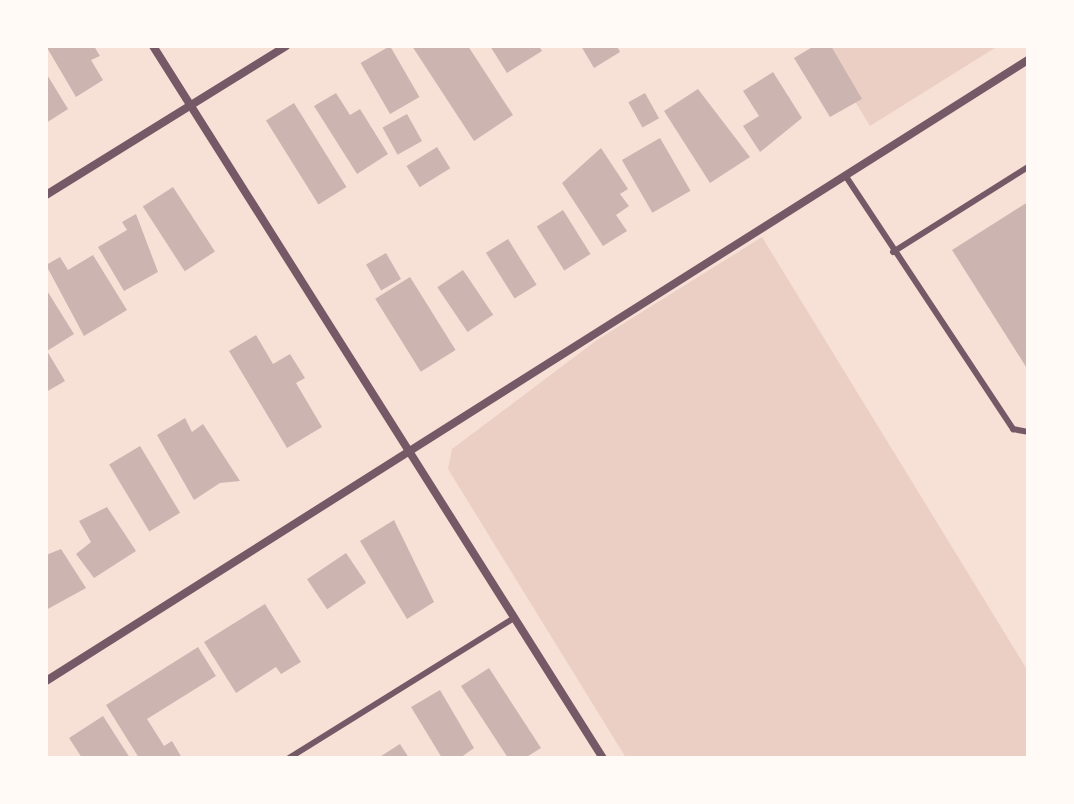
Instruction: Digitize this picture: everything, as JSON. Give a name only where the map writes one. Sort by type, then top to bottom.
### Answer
[{"type":"street","points":[[153,46],[603,758]]},
{"type":"street","points":[[46,195],[286,46]]},
{"type":"street","points":[[46,681],[406,448],[1028,60]]},
{"type":"lane","points":[[893,252],[1028,167]]},
{"type":"lane","points":[[845,175],[893,252],[1013,429],[1028,432]]},
{"type":"lane","points":[[289,758],[514,618]]},
{"type":"shaded area","points":[[821,46],[998,46],[870,126]]},
{"type":"shaded area","points":[[762,237],[1028,671],[1028,758],[626,758],[448,469],[452,449],[597,340]]},
{"type":"building","points":[[46,46],[94,46],[100,56],[91,60],[103,80],[76,97]]},
{"type":"building","points":[[390,46],[420,97],[390,114],[361,63]]},
{"type":"building","points":[[412,46],[468,46],[513,115],[474,141]]},
{"type":"building","points":[[490,46],[539,46],[542,51],[507,73]]},
{"type":"building","points":[[581,46],[617,46],[620,52],[594,68]]},
{"type":"building","points":[[814,46],[831,46],[862,99],[830,117],[794,58]]},
{"type":"building","points":[[773,72],[802,118],[760,152],[743,126],[759,116],[743,91]]},
{"type":"building","points":[[46,73],[68,109],[46,123]]},
{"type":"building","points":[[698,89],[750,157],[710,183],[664,111]]},
{"type":"building","points":[[336,93],[350,115],[360,109],[388,154],[357,174],[314,106]]},
{"type":"building","points":[[645,93],[659,118],[642,128],[628,102]]},
{"type":"building","points":[[294,103],[346,187],[318,204],[266,120]]},
{"type":"building","points":[[407,114],[422,141],[398,155],[383,128]]},
{"type":"building","points":[[660,138],[690,191],[652,213],[622,160]]},
{"type":"building","points":[[437,147],[450,168],[420,187],[406,166]]},
{"type":"building","points":[[601,148],[628,189],[620,194],[629,206],[616,215],[627,231],[603,246],[562,183]]},
{"type":"building","points":[[173,187],[215,252],[185,271],[143,207]]},
{"type":"building","points":[[1028,202],[1028,370],[952,250]]},
{"type":"building","points":[[563,210],[591,254],[564,271],[537,226]]},
{"type":"building","points":[[136,214],[158,272],[124,291],[98,247],[127,230],[122,222]]},
{"type":"building","points":[[508,239],[537,285],[515,299],[486,253]]},
{"type":"building","points":[[386,253],[401,279],[381,290],[366,264]]},
{"type":"building","points":[[93,255],[127,310],[84,336],[46,265],[60,257],[68,270]]},
{"type":"building","points":[[463,270],[493,315],[467,332],[437,287]]},
{"type":"building","points":[[410,277],[456,350],[421,372],[375,299]]},
{"type":"building","points":[[46,289],[74,334],[47,351],[65,381],[46,392]]},
{"type":"building","points":[[256,335],[273,364],[290,354],[305,378],[296,383],[322,427],[287,448],[229,351]]},
{"type":"building","points":[[185,418],[192,432],[203,424],[240,481],[220,483],[194,500],[157,435]]},
{"type":"building","points":[[140,446],[180,513],[149,531],[109,465]]},
{"type":"building","points":[[107,507],[136,551],[94,578],[76,554],[91,542],[79,521]]},
{"type":"building","points":[[394,520],[434,602],[407,619],[360,541]]},
{"type":"building","points":[[61,549],[86,588],[46,610],[46,555]]},
{"type":"building","points":[[346,553],[366,583],[327,609],[307,579]]},
{"type":"building","points":[[265,604],[301,662],[281,674],[276,667],[236,693],[204,642]]},
{"type":"building","points":[[198,647],[216,676],[147,719],[164,746],[172,741],[182,758],[139,758],[106,705]]},
{"type":"building","points":[[489,668],[541,748],[525,758],[508,758],[461,686]]},
{"type":"building","points":[[440,690],[474,748],[460,758],[442,758],[411,707]]},
{"type":"building","points":[[103,716],[130,758],[82,758],[69,738]]},
{"type":"building","points":[[400,744],[409,758],[378,758]]}]
